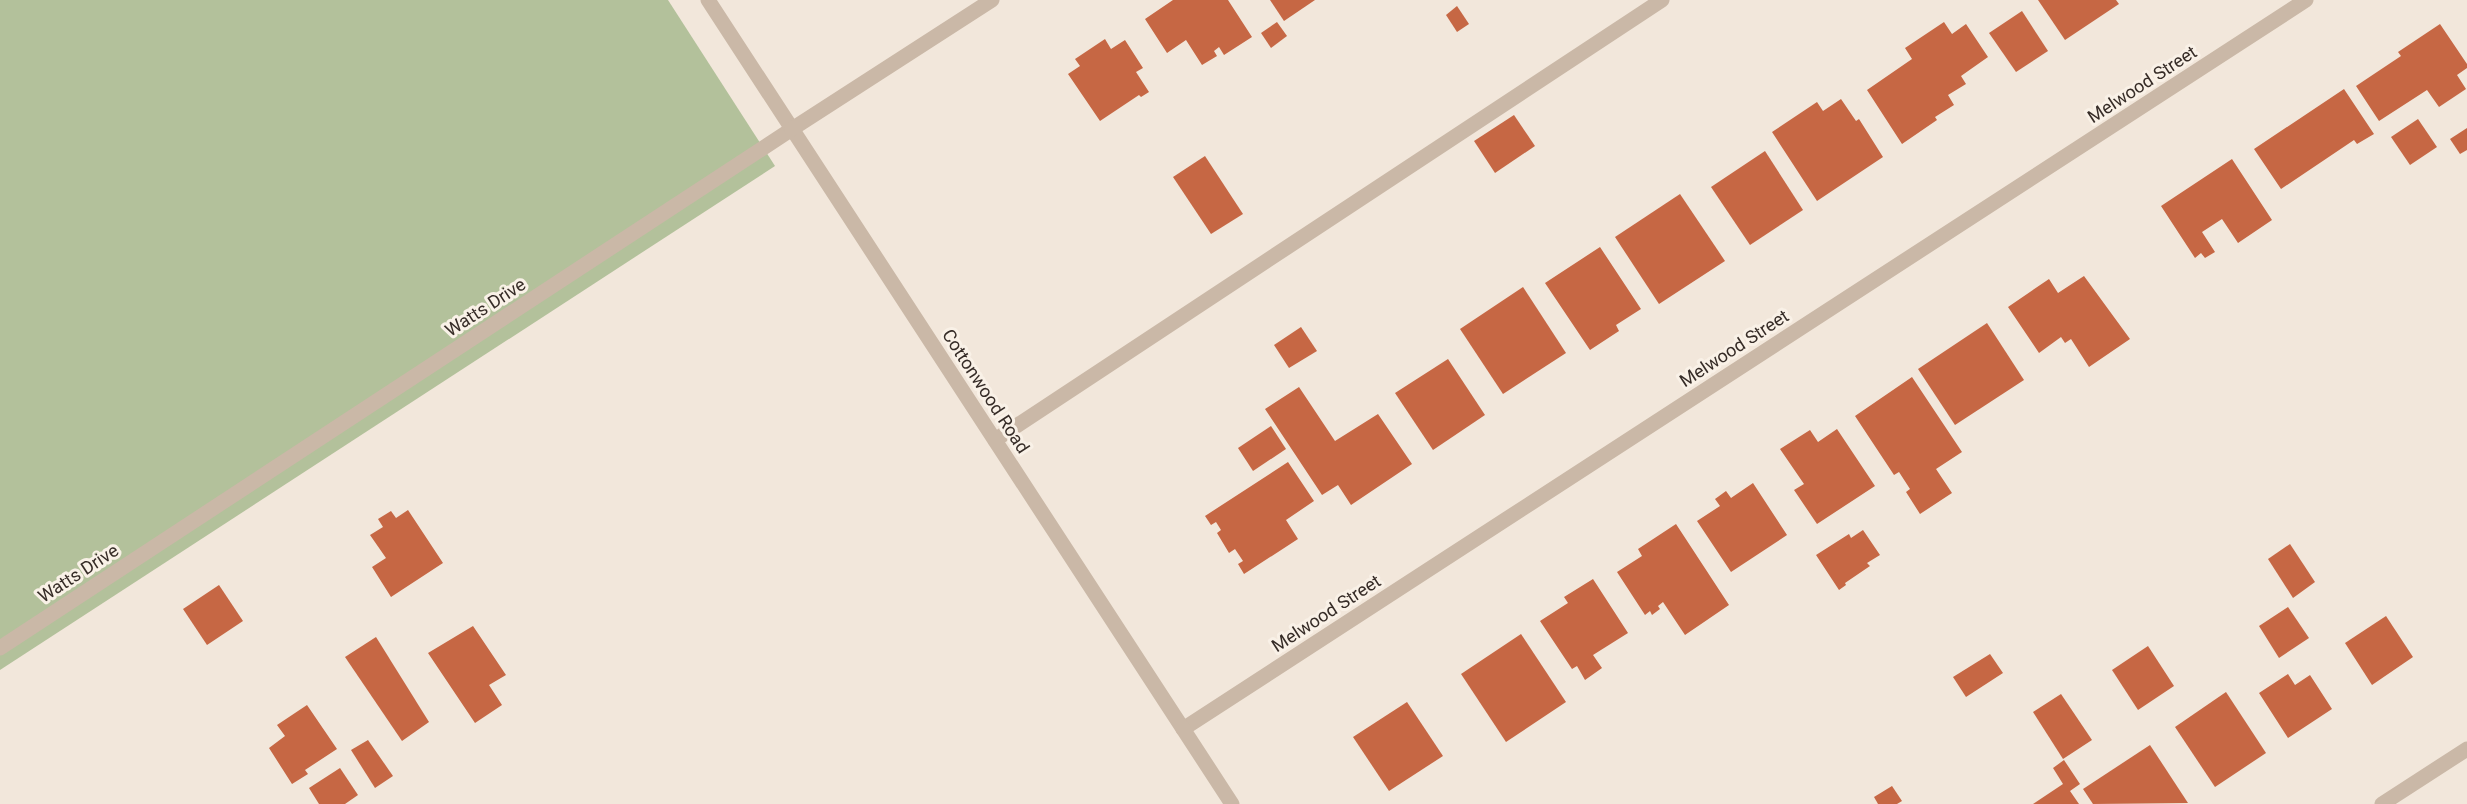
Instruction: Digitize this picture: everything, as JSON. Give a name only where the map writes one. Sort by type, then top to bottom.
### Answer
[{"type":"street","name":"Cottonwood Road","points":[[708,0],[1232,804]]},
{"type":"street","name":"Watts Drive","points":[[0,648],[992,0]]},
{"type":"street","points":[[994,440],[1662,0]]},
{"type":"street","name":"Melwood Street","points":[[1183,729],[2306,0]]},
{"type":"street","points":[[2382,804],[2467,749]]},
{"type":"green space","points":[[0,0],[668,0],[775,166],[0,670]]},
{"type":"building","points":[[1173,0],[1228,0],[1252,37],[1224,55],[1219,47],[1214,51],[1217,56],[1202,65],[1186,40],[1167,53],[1145,19]]},
{"type":"building","points":[[1270,0],[1315,0],[1284,21]]},
{"type":"building","points":[[2038,0],[2116,0],[2119,4],[2065,40]]},
{"type":"building","points":[[1457,6],[1469,24],[1457,32],[1446,15]]},
{"type":"building","points":[[2022,11],[2048,51],[2016,72],[1989,33]]},
{"type":"building","points":[[1277,22],[1287,36],[1271,48],[1261,33]]},
{"type":"building","points":[[1944,22],[1952,34],[1966,24],[1988,57],[1961,76],[1966,84],[1948,95],[1954,105],[1935,117],[1937,120],[1902,144],[1867,90],[1912,59],[1905,48]]},
{"type":"building","points":[[2440,24],[2467,64],[2467,68],[2457,75],[2466,89],[2439,107],[2427,90],[2379,121],[2356,86],[2401,56],[2398,52]]},
{"type":"building","points":[[1105,39],[1111,49],[1125,40],[1143,68],[1136,72],[1149,92],[1141,97],[1139,95],[1100,121],[1068,74],[1080,66],[1075,59]]},
{"type":"building","points":[[2344,89],[2374,134],[2357,144],[2354,140],[2281,189],[2254,149]]},
{"type":"building","points":[[1841,99],[1856,121],[1859,119],[1883,157],[1817,201],[1772,132],[1817,102],[1823,111]]},
{"type":"building","points":[[1514,115],[1535,146],[1495,173],[1474,141]]},
{"type":"building","points":[[2418,119],[2437,147],[2410,165],[2391,137]]},
{"type":"building","points":[[2467,128],[2467,150],[2460,154],[2450,139]]},
{"type":"building","points":[[1765,151],[1803,210],[1750,245],[1711,187]]},
{"type":"building","points":[[1205,156],[1243,214],[1211,234],[1173,177]]},
{"type":"building","points":[[2232,159],[2272,220],[2238,243],[2222,219],[2202,232],[2215,252],[2205,258],[2201,253],[2195,258],[2161,206]]},
{"type":"building","points":[[1680,194],[1725,261],[1659,304],[1615,237]]},
{"type":"building","points":[[1600,247],[1641,309],[1616,325],[1619,331],[1590,350],[1545,283]]},
{"type":"building","points":[[2084,276],[2130,339],[2089,367],[2071,339],[2065,343],[2061,337],[2039,353],[2008,307],[2049,279],[2058,293]]},
{"type":"building","points":[[1523,287],[1566,353],[1503,394],[1460,329]]},
{"type":"building","points":[[1987,323],[2024,380],[1955,425],[1918,369]]},
{"type":"building","points":[[1301,327],[1317,351],[1289,368],[1274,345]]},
{"type":"building","points":[[1448,359],[1485,415],[1433,450],[1395,393]]},
{"type":"building","points":[[1912,377],[1962,452],[1936,469],[1952,493],[1920,514],[1906,492],[1910,489],[1899,472],[1894,475],[1855,416]]},
{"type":"building","points":[[1299,387],[1335,441],[1378,414],[1412,464],[1351,505],[1338,485],[1322,495],[1265,409]]},
{"type":"building","points":[[1271,426],[1286,449],[1253,471],[1238,448]]},
{"type":"building","points":[[1837,429],[1875,486],[1817,524],[1794,490],[1804,484],[1780,449],[1810,430],[1818,442]]},
{"type":"building","points":[[1288,462],[1314,501],[1286,520],[1298,539],[1244,574],[1238,564],[1243,561],[1235,549],[1229,553],[1217,533],[1221,530],[1216,522],[1211,525],[1205,516]]},
{"type":"building","points":[[1753,483],[1787,535],[1731,572],[1697,521],[1720,506],[1715,499],[1726,491],[1731,498]]},
{"type":"building","points":[[408,510],[443,563],[391,597],[372,567],[386,558],[370,535],[383,527],[378,519],[391,511],[396,518]]},
{"type":"building","points":[[1676,524],[1729,605],[1685,635],[1663,602],[1658,606],[1660,609],[1652,615],[1650,611],[1645,615],[1617,572],[1642,556],[1638,549]]},
{"type":"building","points":[[1863,530],[1880,555],[1867,563],[1870,566],[1845,583],[1846,585],[1839,590],[1816,555],[1849,534],[1851,538]]},
{"type":"building","points":[[2290,544],[2315,582],[2293,598],[2268,559]]},
{"type":"building","points":[[1593,579],[1628,633],[1593,655],[1602,668],[1585,680],[1577,666],[1572,669],[1540,621],[1568,603],[1564,597]]},
{"type":"building","points":[[219,585],[243,621],[207,645],[183,609]]},
{"type":"building","points":[[2288,607],[2309,638],[2279,658],[2259,626]]},
{"type":"building","points":[[2386,616],[2413,657],[2372,685],[2345,643]]},
{"type":"building","points":[[473,626],[506,675],[489,685],[502,705],[475,723],[428,653]]},
{"type":"building","points":[[1521,634],[1566,702],[1506,742],[1461,674]]},
{"type":"building","points":[[376,637],[429,722],[402,741],[345,657]]},
{"type":"building","points":[[2148,646],[2174,686],[2138,710],[2112,670]]},
{"type":"building","points":[[1990,654],[2003,673],[1966,697],[1953,677]]},
{"type":"building","points":[[2288,674],[2295,685],[2310,675],[2332,709],[2288,738],[2259,693]]},
{"type":"building","points":[[2226,692],[2266,753],[2215,787],[2175,727]]},
{"type":"building","points":[[2061,694],[2092,740],[2063,759],[2033,712]]},
{"type":"building","points":[[1407,702],[1443,756],[1389,791],[1353,737]]},
{"type":"building","points":[[307,705],[337,749],[305,770],[308,774],[292,784],[269,748],[285,736],[277,725]]},
{"type":"building","points":[[368,740],[393,776],[375,788],[351,750]]},
{"type":"building","points":[[2150,745],[2188,803],[2093,804],[2083,789]]},
{"type":"building","points":[[2064,760],[2080,784],[2070,791],[2079,804],[2033,804],[2063,784],[2053,768]]},
{"type":"building","points":[[340,768],[358,795],[345,804],[319,804],[309,788]]},
{"type":"building","points":[[1892,786],[1902,801],[1897,804],[1878,804],[1874,797]]}]
